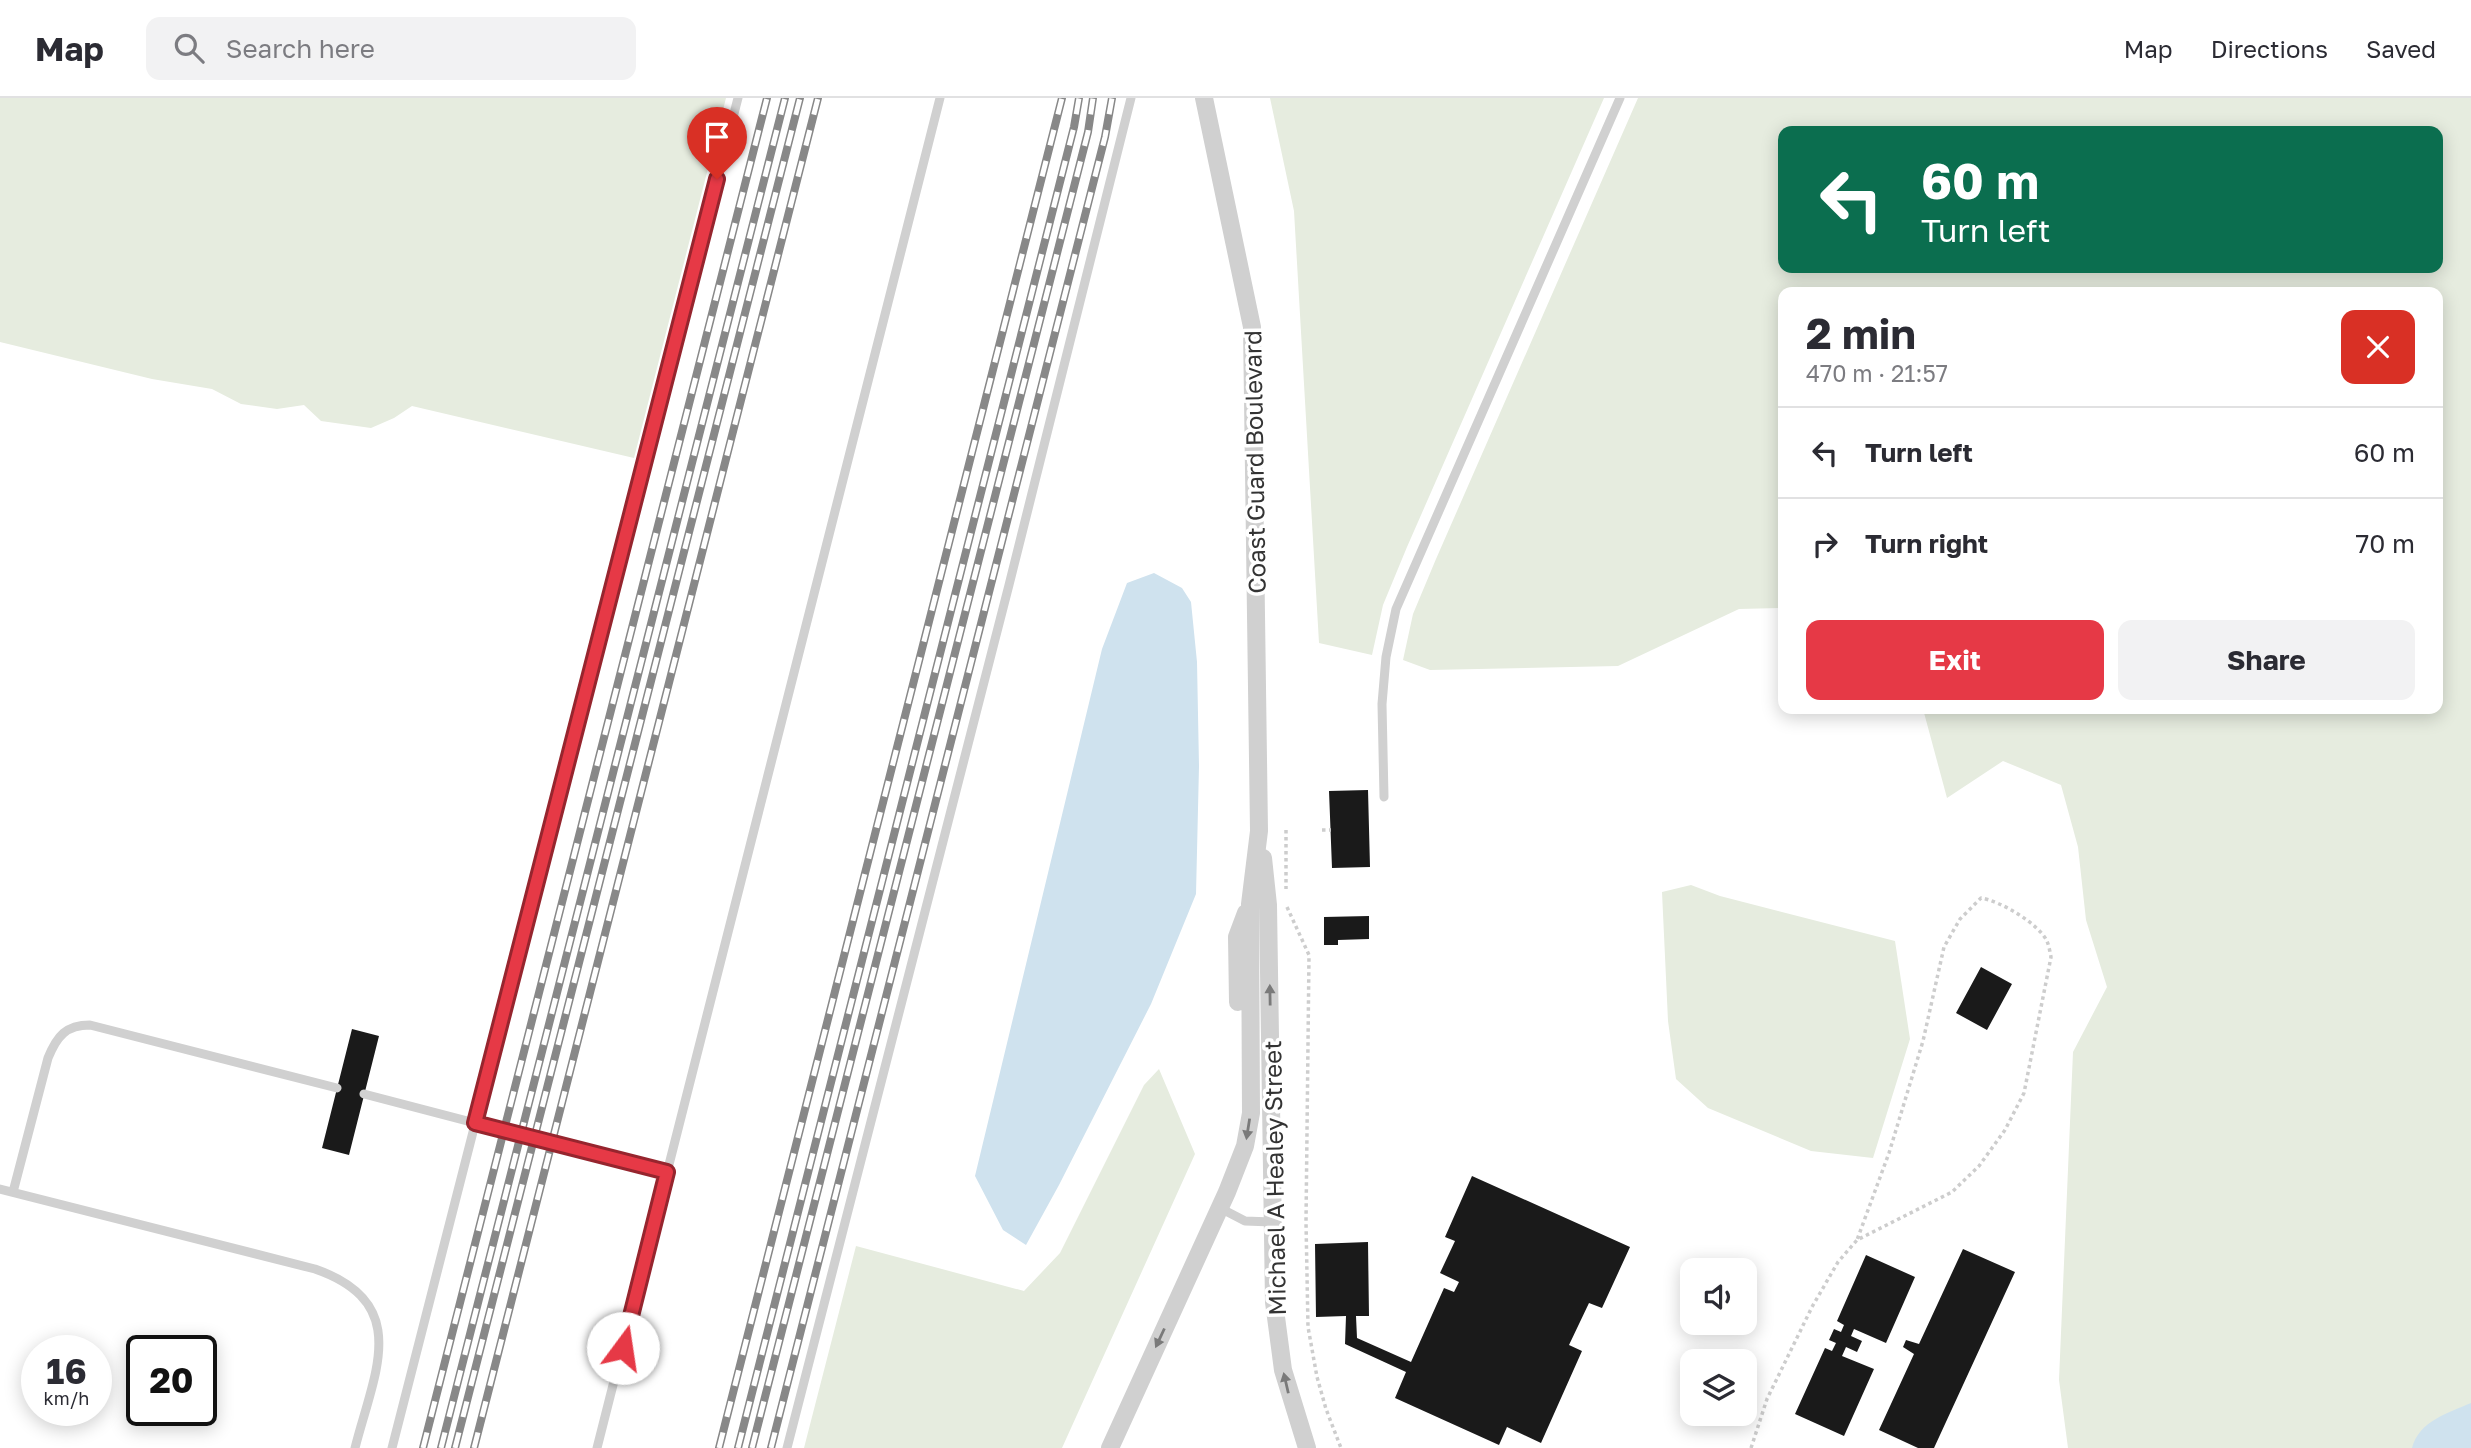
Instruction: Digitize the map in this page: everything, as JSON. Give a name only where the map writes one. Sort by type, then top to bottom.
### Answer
[{"type":"street","name":"Coast Guard Boulevard","points":[[1110,1448],[1220,1208],[1249,1132],[1250,904],[1259,831],[1252,327],[1205,98]]},
{"type":"street","name":"Coast Guard Boulevard","points":[[1259,831],[1278,905]]},
{"type":"street","name":"Michael A Healey Street","points":[[1278,905],[1272,1223],[1274,1302],[1290,1398],[1307,1448]]},
{"type":"lane","points":[[392,1448],[738,98]]},
{"type":"lane","points":[[597,1448],[940,98]]},
{"type":"lane","points":[[787,1448],[1131,98]]},
{"type":"lane","points":[[1384,797],[1382,704],[1386,657],[1396,609],[1620,98]]},
{"type":"lane","points":[[13,1192],[48,1058],[64,1030],[76,1025],[90,1025],[337,1088]]},
{"type":"lane","points":[[364,1094],[667,1172]]},
{"type":"lane","points":[[0,1189],[315,1269],[352,1287],[371,1310],[380,1341],[355,1448]]},
{"type":"lane","points":[[1220,1208],[1245,1221],[1272,1223]]},
{"type":"path","points":[[1286,830],[1286,893]]},
{"type":"path","points":[[1322,830],[1331,830]]},
{"type":"path","points":[[1751,1448],[1767,1399],[1812,1307],[1838,1262],[1857,1240],[1889,1153],[1919,1053],[1944,947],[1960,919],[1981,898],[1995,900],[2027,920],[2046,939],[2051,957],[2024,1093],[2005,1130],[1979,1166],[1952,1192],[1857,1240]]},
{"type":"path","points":[[1278,905],[1309,955],[1306,1197],[1308,1327],[1317,1377],[1341,1448]]},
{"type":"shaded area","points":[[0,98],[726,98],[634,458],[412,406],[371,428],[321,421],[304,405],[277,409],[241,404],[212,389],[152,379],[0,342]]},
{"type":"shaded area","points":[[1270,98],[1604,98],[1407,547],[1383,605],[1372,655],[1319,643],[1294,211]]},
{"type":"shaded area","points":[[1638,98],[2471,98],[2471,1448],[2068,1448],[2059,1380],[2073,1052],[2107,987],[2086,920],[2078,847],[2061,785],[2003,761],[1947,798],[1924,714],[2443,714],[2443,287],[1778,287],[1778,608],[1739,609],[1618,666],[1430,670],[1403,660],[1413,614]]},
{"type":"shaded area","points":[[1691,885],[1720,896],[1895,941],[1910,1039],[1873,1158],[1811,1151],[1708,1108],[1676,1079],[1668,1021],[1662,892]]},
{"type":"shaded area","points":[[1159,1069],[1195,1154],[1062,1448],[804,1448],[856,1246],[1024,1291],[1060,1253],[1144,1085]]},
{"type":"water","points":[[1154,573],[1182,588],[1191,602],[1197,662],[1199,766],[1196,894],[1151,1004],[1026,1245],[1003,1230],[975,1176],[1102,649],[1127,583]]},
{"type":"water","points":[[2471,1403],[2471,1448],[2412,1448],[2421,1431],[2428,1425]]},
{"type":"building","points":[[1368,790],[1370,867],[1332,868],[1329,791]]},
{"type":"building","points":[[1369,916],[1369,939],[1338,940],[1338,945],[1324,945],[1324,917]]},
{"type":"building","points":[[1981,967],[2012,984],[1987,1030],[1956,1013]]},
{"type":"building","points":[[352,1029],[379,1036],[349,1155],[322,1148]]},
{"type":"building","points":[[1472,1176],[1630,1247],[1602,1308],[1589,1303],[1569,1345],[1582,1351],[1541,1443],[1507,1427],[1499,1445],[1395,1398],[1406,1372],[1345,1344],[1346,1316],[1316,1317],[1315,1244],[1368,1242],[1369,1316],[1356,1316],[1357,1338],[1411,1362],[1444,1288],[1454,1292],[1459,1282],[1440,1273],[1455,1241],[1445,1237]]},
{"type":"building","points":[[1963,1249],[2015,1272],[1934,1448],[1918,1448],[1879,1430],[1914,1354],[1903,1347],[1906,1340],[1919,1344]]},
{"type":"building","points":[[1866,1255],[1915,1277],[1886,1343],[1854,1329],[1851,1336],[1862,1341],[1857,1352],[1846,1347],[1842,1356],[1874,1369],[1844,1436],[1795,1414],[1825,1348],[1832,1351],[1836,1343],[1829,1340],[1834,1329],[1841,1332],[1844,1325],[1837,1321]]},
{"type":"railway","points":[[423,1448],[767,98]]},
{"type":"railway","points":[[441,1448],[785,98]]},
{"type":"railway","points":[[455,1448],[800,98]]},
{"type":"railway","points":[[474,1448],[818,98]]},
{"type":"railway","points":[[719,1448],[1062,98]]},
{"type":"railway","points":[[738,1448],[1074,127],[1079,98]]},
{"type":"railway","points":[[752,1448],[1088,132],[1093,98]]},
{"type":"railway","points":[[771,1448],[1105,137],[1112,98]]},
{"type":"route","points":[[623,1348],[667,1172],[475,1123],[717,179]]}]
